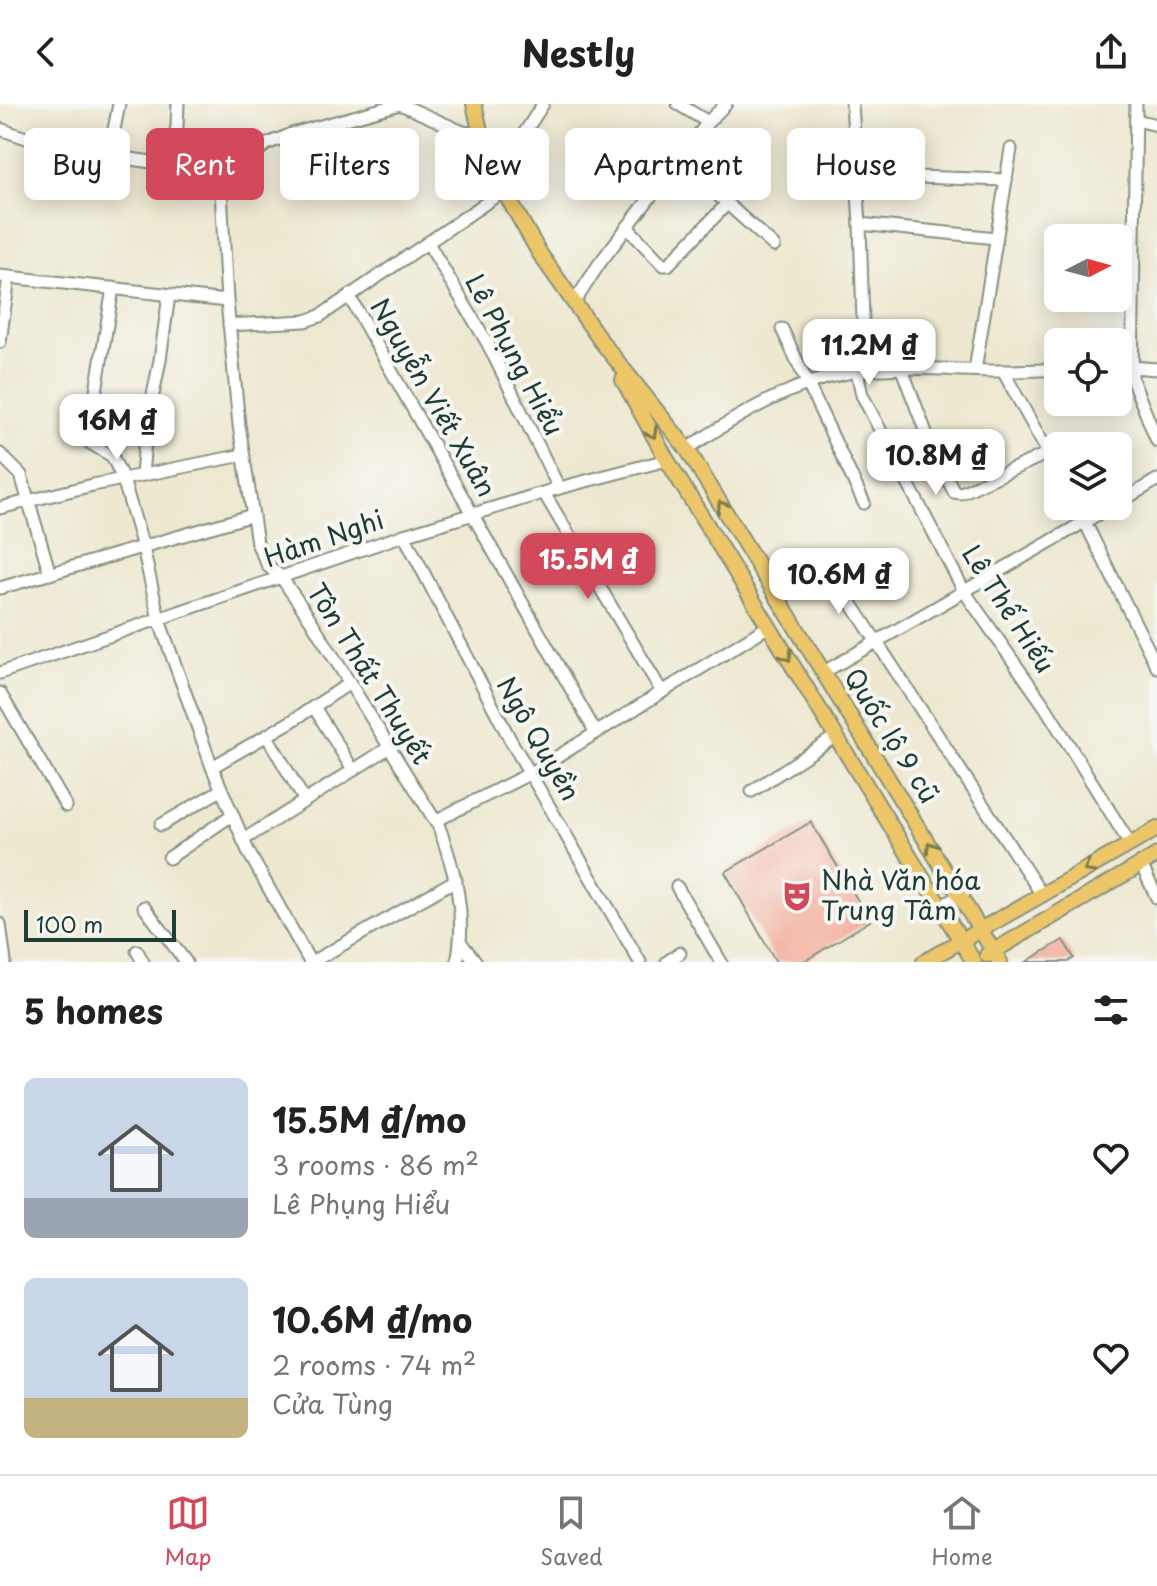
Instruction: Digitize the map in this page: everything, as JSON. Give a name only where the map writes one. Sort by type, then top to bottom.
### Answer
[{"type":"main road","name":"Quốc lộ 9 cũ","points":[[474,104],[479,128]]},
{"type":"main road","name":"Quốc lộ 9 cũ","points":[[507,200],[540,254],[601,341],[687,449],[962,894],[997,956]]},
{"type":"main road","name":"Quốc lộ 9 cũ","points":[[601,341],[667,460],[836,736],[937,909],[975,962]]},
{"type":"main road","points":[[667,460],[687,449]]},
{"type":"main road","points":[[769,626],[788,614]]},
{"type":"main road","points":[[804,684],[824,672]]},
{"type":"main road","points":[[836,736],[855,724]]},
{"type":"main road","points":[[924,962],[1157,829]]},
{"type":"main road","points":[[1130,844],[1141,864]]},
{"type":"main road","points":[[975,962],[997,956],[1157,855]]},
{"type":"street","points":[[114,128],[119,104]]},
{"type":"street","points":[[177,128],[178,104]]},
{"type":"street","points":[[264,146],[363,109],[400,104],[454,128]]},
{"type":"street","points":[[528,128],[543,104]]},
{"type":"street","points":[[678,104],[708,122]]},
{"type":"street","points":[[703,128],[726,104]]},
{"type":"street","name":"Lê Thế Hiếu","points":[[852,104],[853,128]]},
{"type":"street","points":[[1136,104],[1132,366],[1157,369]]},
{"type":"street","points":[[1136,120],[1157,125]]},
{"type":"street","points":[[0,129],[24,137]]},
{"type":"street","points":[[975,370],[1011,149]]},
{"type":"street","points":[[925,177],[1006,180]]},
{"type":"street","name":"Tôn Thất Thuyết","points":[[222,200],[229,325],[243,455],[257,543],[268,566],[281,577],[310,619],[435,821],[453,864],[461,911],[461,943],[457,962]]},
{"type":"street","points":[[229,325],[305,321],[320,316],[490,200]]},
{"type":"street","points":[[574,303],[648,200]]},
{"type":"street","points":[[721,200],[774,246]]},
{"type":"street","name":"Lê Thế Hiếu","points":[[858,200],[863,321],[857,371],[862,395],[964,591],[1046,708],[1130,844]]},
{"type":"street","points":[[627,227],[663,265],[668,265],[726,205]]},
{"type":"street","points":[[860,224],[996,238]]},
{"type":"street","name":"Lê Phụng Hiểu","points":[[428,243],[488,344],[559,488]]},
{"type":"street","points":[[0,342],[5,277],[227,301]]},
{"type":"street","points":[[113,288],[90,443],[112,456],[123,479],[143,547],[159,620],[212,767],[243,840],[311,962],[456,880]]},
{"type":"street","points":[[142,475],[146,430],[169,295]]},
{"type":"street","name":"Nguyễn Viết Xuân","points":[[349,296],[596,733]]},
{"type":"street","points":[[782,329],[864,503]]},
{"type":"street","points":[[901,367],[930,443],[954,492],[961,493],[1044,455]]},
{"type":"street","points":[[687,449],[737,416],[809,385],[857,371],[901,367],[1044,370]]},
{"type":"street","points":[[1003,371],[1044,446]]},
{"type":"street","points":[[1132,379],[1157,441]]},
{"type":"street","points":[[0,454],[21,475],[50,574]]},
{"type":"street","points":[[0,508],[243,455]]},
{"type":"street","name":"Hàm Nghi","points":[[0,673],[404,535],[559,488],[667,460]]},
{"type":"street","points":[[1132,495],[1157,480]]},
{"type":"street","points":[[544,493],[662,692]]},
{"type":"street","points":[[0,588],[253,515]]},
{"type":"street","points":[[824,672],[1086,521],[1157,667]]},
{"type":"street","name":"Ngô Quyền","points":[[404,535],[531,773],[640,962]]},
{"type":"street","points":[[831,572],[1042,895]]},
{"type":"street","points":[[435,821],[531,773],[769,626]]},
{"type":"street","points":[[212,767],[350,683]]},
{"type":"street","points":[[0,693],[66,806]]},
{"type":"street","points":[[314,707],[353,770]]},
{"type":"street","points":[[267,736],[305,801]]},
{"type":"street","points":[[752,791],[836,736]]},
{"type":"street","points":[[243,840],[390,747]]},
{"type":"street","points":[[161,825],[221,790]]},
{"type":"street","points":[[169,858],[232,815]]},
{"type":"street","points":[[1141,864],[1157,898]]},
{"type":"street","points":[[677,887],[721,962]]},
{"type":"street","points":[[937,909],[962,894]]},
{"type":"street","points":[[144,907],[186,962]]},
{"type":"street","points":[[0,924],[5,962]]},
{"type":"street","points":[[461,943],[476,962]]},
{"type":"street","points":[[667,962],[680,953]]},
{"type":"building","name":"Nhà Văn hóa Trung Tâm","points":[[811,822],[870,921],[803,962],[776,962],[725,872]]},
{"type":"building","points":[[1063,940],[1074,958],[1068,962],[1026,962]]},
{"type":"place","name":"Nhà Văn hóa Trung Tâm","points":[[797,896]]}]
